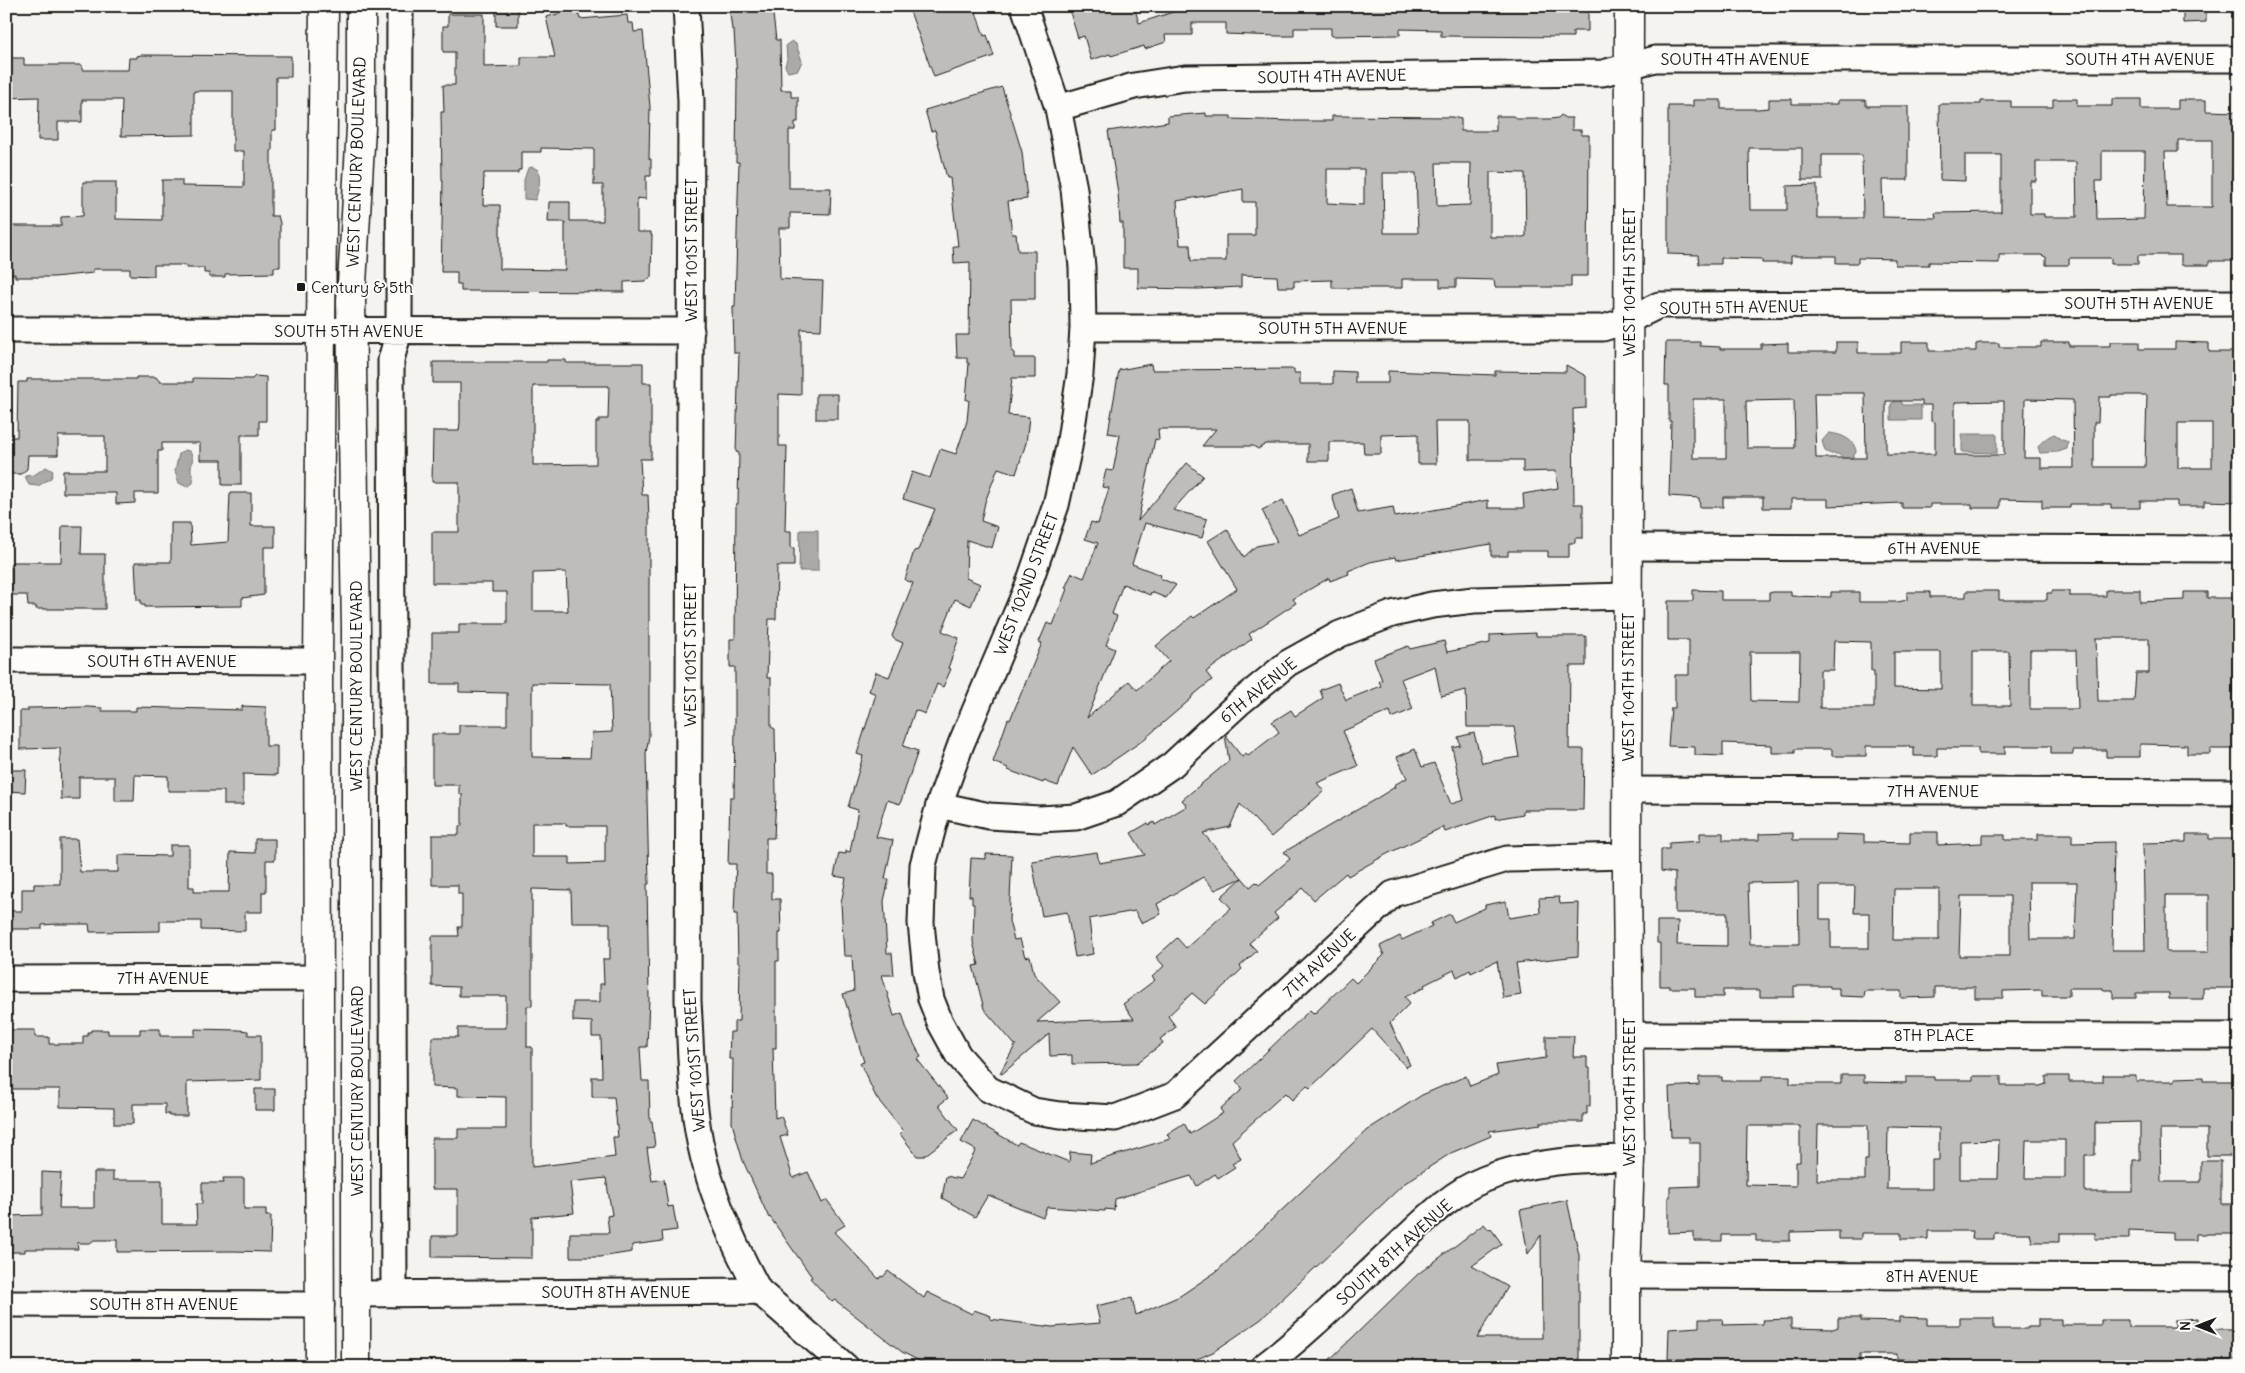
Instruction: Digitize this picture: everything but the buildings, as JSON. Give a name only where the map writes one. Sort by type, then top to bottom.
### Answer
[{"type":"main road","name":"WEST CENTURY BOULEVARD","points":[[320,1367],[318,662],[324,6]]},
{"type":"main road","name":"WEST CENTURY BOULEVARD","points":[[356,1367],[355,492],[351,275],[360,128],[360,6]]},
{"type":"main road","name":"WEST 104TH STREET","points":[[1626,1367],[1626,1275],[1630,1158],[1627,856],[1629,6]]},
{"type":"street","points":[[394,1294],[391,360],[399,331],[400,6]]},
{"type":"street","name":"WEST 101ST STREET","points":[[686,6],[691,101],[688,1001],[693,1087],[700,1143],[717,1199],[736,1248],[759,1291]]},
{"type":"street","name":"WEST 102ND STREET","points":[[1024,6],[1058,108],[1074,189],[1082,267],[1083,328],[1080,374],[1069,447],[1056,505],[1028,586],[961,744],[939,805],[923,865],[921,894],[923,948],[931,999],[940,1022],[958,1055],[988,1089],[1034,1111]]},
{"type":"street","name":"SOUTH 4TH AVENUE","points":[[1058,108],[1134,86],[1185,78],[1603,73],[1656,59],[2239,59]]},
{"type":"street","name":"SOUTH 5TH AVENUE","points":[[1083,328],[1603,328],[1629,320],[1659,305],[2239,303]]},
{"type":"street","name":"SOUTH 5TH AVENUE","points":[[6,330],[691,331]]},
{"type":"street","name":"6TH AVENUE","points":[[1628,547],[2239,549]]},
{"type":"street","name":"6TH AVENUE","points":[[939,805],[990,816],[1039,819],[1076,817],[1117,803],[1172,765],[1239,703],[1288,663],[1340,634],[1392,614],[1432,605],[1474,600],[1628,596]]},
{"type":"street","name":"SOUTH 6TH AVENUE","points":[[6,660],[318,662]]},
{"type":"street","name":"7TH AVENUE","points":[[1628,790],[2239,792]]},
{"type":"street","name":"7TH AVENUE","points":[[1034,1111],[1060,1115],[1115,1118],[1175,1095],[1393,894],[1507,858],[1627,856]]},
{"type":"street","name":"7TH AVENUE","points":[[6,979],[319,978]]},
{"type":"street","name":"8TH PLACE","points":[[1630,1035],[2239,1036]]},
{"type":"street","name":"SOUTH 8TH AVENUE","points":[[1263,1367],[1313,1326],[1450,1199],[1484,1180],[1525,1167],[1567,1160],[1630,1158]]},
{"type":"street","name":"8TH AVENUE","points":[[1626,1275],[2239,1277]]},
{"type":"street","points":[[759,1291],[846,1367]]},
{"type":"street","name":"SOUTH 8TH AVENUE","points":[[357,1294],[759,1291]]},
{"type":"street","name":"SOUTH 8TH AVENUE","points":[[6,1304],[321,1304]]},
{"type":"shaded area","points":[[792,41],[796,44],[802,61],[798,70],[788,72],[785,66],[787,59],[786,45]]},
{"type":"shaded area","points":[[533,167],[538,170],[539,174],[538,192],[535,200],[524,199],[524,180],[528,168]]},
{"type":"shaded area","points":[[1897,400],[1901,401],[1903,405],[1921,405],[1921,420],[1891,420],[1891,404]]},
{"type":"shaded area","points":[[1829,433],[1842,436],[1853,444],[1856,452],[1853,457],[1845,459],[1838,454],[1831,454],[1825,451],[1822,441]]},
{"type":"shaded area","points":[[1962,434],[1997,434],[1997,453],[1962,452]]},
{"type":"shaded area","points":[[2055,434],[2060,439],[2068,442],[2067,449],[2058,452],[2040,453],[2039,445]]},
{"type":"shaded area","points":[[185,450],[189,451],[192,459],[193,483],[187,487],[179,483],[175,471],[179,454]]},
{"type":"shaded area","points":[[46,467],[53,471],[51,478],[38,486],[29,485],[25,476],[34,475]]},
{"type":"shaded area","points":[[800,530],[818,530],[818,571],[799,571]]},
{"type":"place","name":"Century & 5th","points":[[301,287]]}]
